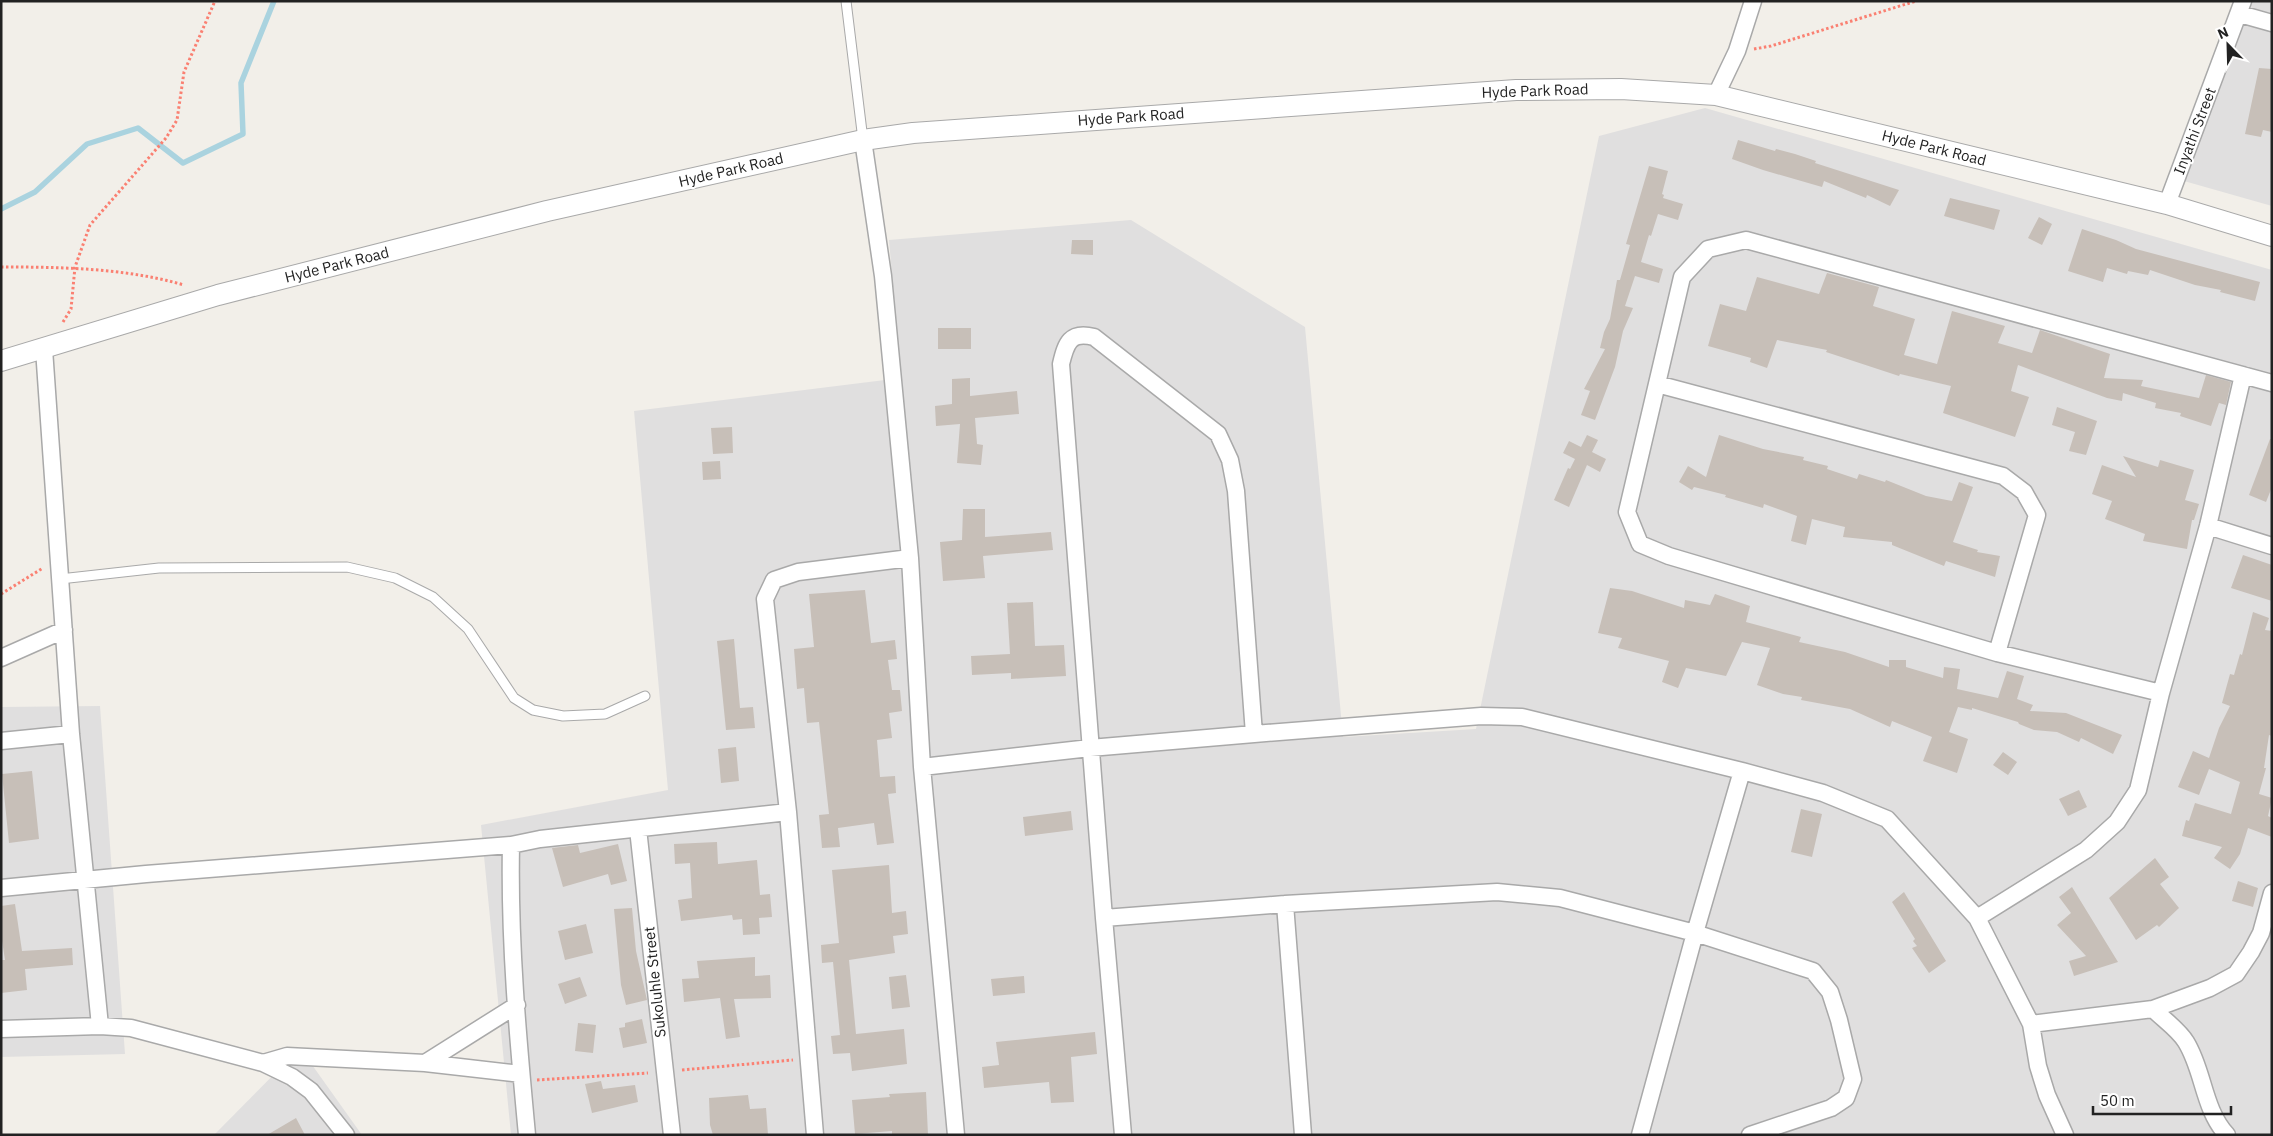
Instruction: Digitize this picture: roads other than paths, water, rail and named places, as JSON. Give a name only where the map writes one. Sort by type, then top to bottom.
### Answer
[{"type":"street","points":[[1716,95],[1737,51],[1753,1]]},
{"type":"street","points":[[2241,7],[2272,23]]},
{"type":"street","name":"Inyathi Street","points":[[2167,204],[2241,7]]},
{"type":"street","name":"Hyde Park Road","points":[[1,361],[218,295],[547,211],[863,140],[913,133],[1516,90],[1621,89],[1716,95],[2167,204],[2272,236]]},
{"type":"street","points":[[863,140],[883,276],[910,558],[922,767],[956,1135]]},
{"type":"street","points":[[2161,693],[1997,653],[1669,556],[1640,544],[1627,512],[1682,277],[1708,249],[1746,240],[2272,383]]},
{"type":"street","points":[[1123,1135],[1060,364],[1065,346],[1073,337],[1084,335],[1094,337],[1218,434],[1230,460],[1236,491],[1254,734]]},
{"type":"street","points":[[44,349],[71,734],[100,1026]]},
{"type":"street","points":[[1977,918],[2086,850],[2117,822],[2138,790],[2161,693],[2208,526],[2243,375]]},
{"type":"street","points":[[1657,384],[2003,476],[2024,492],[2036,515],[1997,653]]},
{"type":"street","points":[[2208,526],[2272,546]]},
{"type":"street","points":[[815,1135],[788,812],[765,599],[774,580],[798,572],[910,558]]},
{"type":"street","points":[[1,658],[64,630]]},
{"type":"street","points":[[922,767],[1090,748],[1254,734],[1481,716],[1522,717],[1742,771],[1823,793],[1887,819],[1977,918],[2031,1024],[2038,1066],[2047,1095],[2064,1135]]},
{"type":"street","points":[[1,741],[71,734]]},
{"type":"street","points":[[1640,1135],[1695,933],[1742,771]]},
{"type":"street","points":[[1,888],[146,874],[511,845],[540,839],[788,812]]},
{"type":"street","name":"Sukoluhle Street","points":[[638,829],[672,1135]]},
{"type":"street","points":[[511,845],[510,878],[517,1005],[527,1135]]},
{"type":"street","points":[[1104,918],[1285,904],[1497,892],[1560,898],[1695,933],[1813,971],[1830,992],[1839,1020],[1853,1079],[1846,1098],[1831,1108],[1750,1135]]},
{"type":"street","points":[[2031,1024],[2152,1009],[2210,988],[2236,974],[2261,933],[2272,893]]},
{"type":"street","points":[[1285,904],[1303,1135]]},
{"type":"street","points":[[425,1063],[517,1005]]},
{"type":"street","points":[[2152,1009],[2185,1040],[2194,1058],[2208,1104],[2226,1135]]},
{"type":"street","points":[[1,1029],[100,1026],[148,1032],[263,1063],[292,1077],[311,1091],[346,1135]]},
{"type":"street","points":[[263,1063],[287,1056],[425,1063],[521,1074]]},
{"type":"lane","points":[[846,1],[863,140]]},
{"type":"lane","points":[[60,579],[159,568],[347,567],[395,578],[433,597],[468,630],[514,698],[533,710],[563,716],[605,714],[645,696]]},
{"type":"waterway","points":[[1,209],[35,192],[87,144],[138,128],[183,163],[243,134],[241,83],[274,1]]}]
